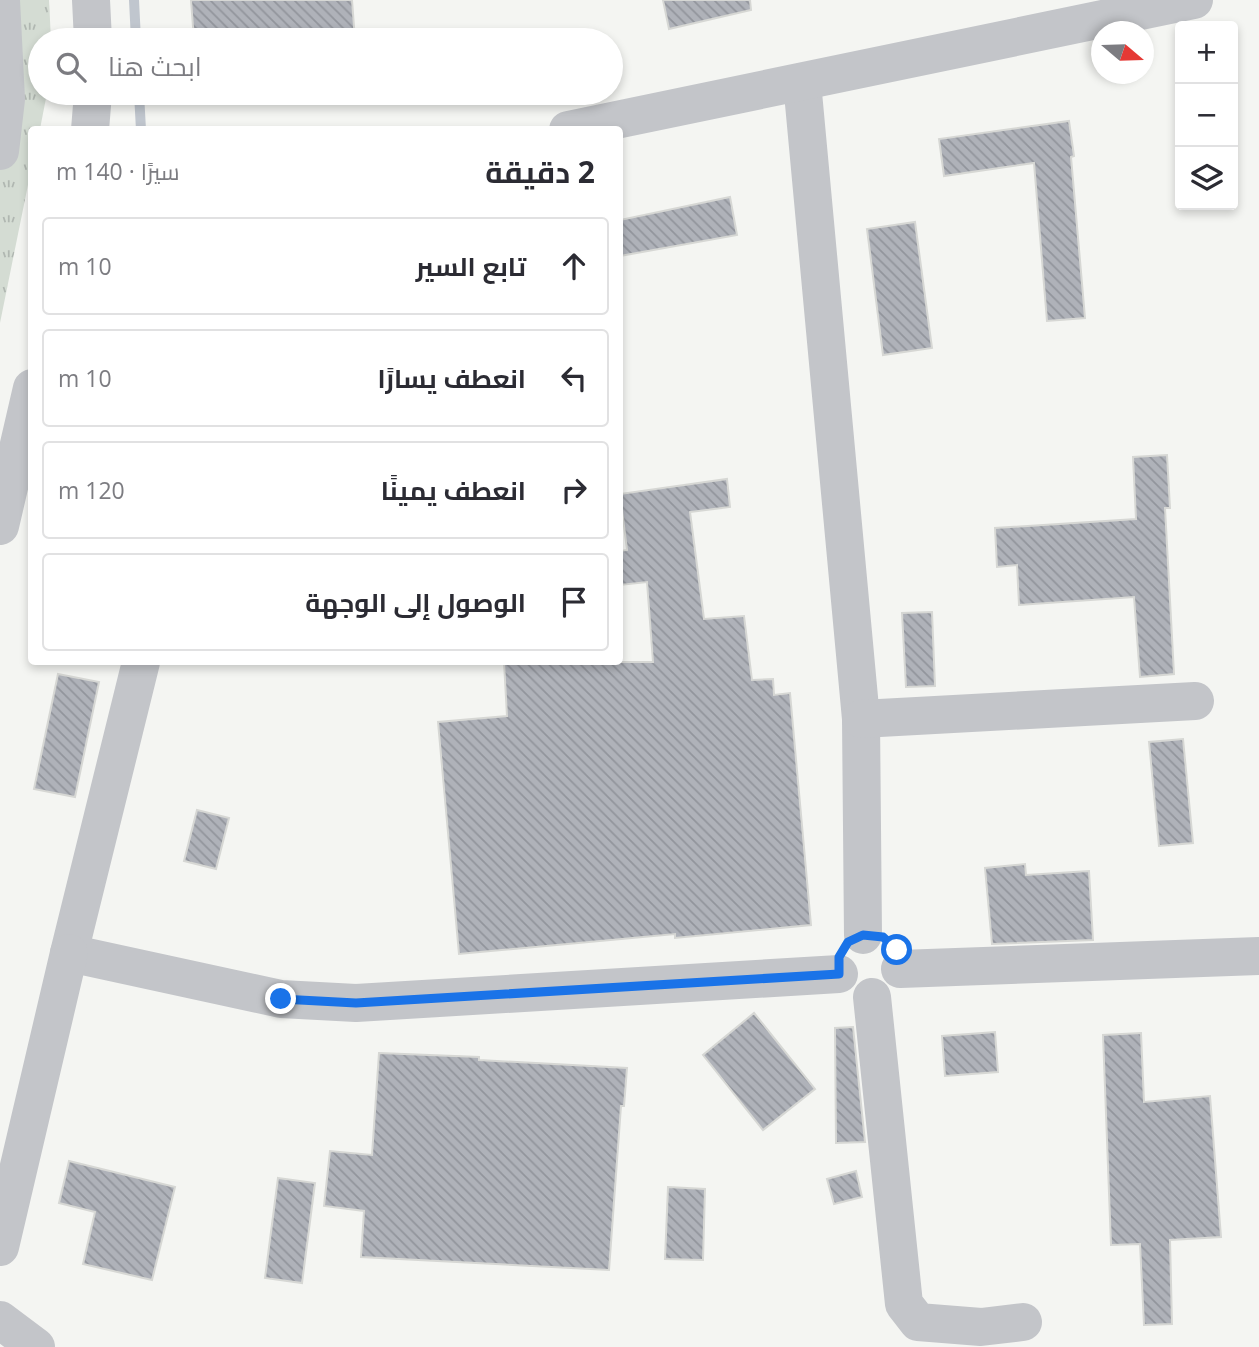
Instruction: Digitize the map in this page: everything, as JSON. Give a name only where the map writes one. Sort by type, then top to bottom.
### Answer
[{"type":"lane","points":[[0,151],[6,99],[1,0]]},
{"type":"lane","points":[[90,0],[92,28]]},
{"type":"lane","points":[[588,126],[1194,0]]},
{"type":"lane","points":[[802,82],[860,719],[863,935]]},
{"type":"lane","points":[[90,126],[92,105]]},
{"type":"lane","points":[[0,526],[28,405]]},
{"type":"lane","points":[[0,1247],[140,665]]},
{"type":"lane","points":[[860,719],[1195,701]]},
{"type":"lane","points":[[863,935],[883,937],[897,950],[900,969],[892,988],[872,997],[851,991],[839,974],[839,957],[848,942],[863,935]]},
{"type":"lane","points":[[69,953],[281,999],[356,1003],[839,974]]},
{"type":"lane","points":[[900,969],[1259,956]]},
{"type":"lane","points":[[872,997],[904,1304],[918,1322],[981,1326],[1023,1322]]},
{"type":"lane","points":[[0,1320],[36,1347]]},
{"type":"green space","points":[[0,0],[49,0],[50,28],[28,28],[28,105],[45,105],[41,126],[28,126],[28,185],[0,323]]},
{"type":"building","points":[[191,0],[352,0],[354,28],[193,28]]},
{"type":"building","points":[[663,0],[750,0],[751,10],[669,29]]},
{"type":"building","points":[[1069,121],[1074,156],[1071,157],[1085,318],[1047,321],[1034,163],[944,176],[939,139]]},
{"type":"building","points":[[730,197],[737,235],[623,255],[623,219]]},
{"type":"building","points":[[915,222],[932,348],[883,355],[867,229]]},
{"type":"building","points":[[1167,455],[1170,508],[1165,508],[1174,674],[1140,677],[1134,597],[1019,605],[1017,565],[997,567],[995,528],[1136,519],[1133,457]]},
{"type":"building","points":[[727,479],[730,507],[690,512],[704,619],[744,616],[752,680],[773,679],[774,695],[790,693],[811,925],[675,938],[675,934],[459,954],[438,722],[507,716],[504,665],[623,665],[623,662],[653,662],[647,582],[623,585],[623,551],[627,550],[623,494]]},
{"type":"building","points":[[932,612],[935,686],[906,687],[902,613]]},
{"type":"building","points":[[58,674],[99,682],[75,797],[34,789]]},
{"type":"building","points":[[1183,739],[1193,843],[1159,846],[1149,742]]},
{"type":"building","points":[[197,810],[229,818],[216,869],[184,861]]},
{"type":"building","points":[[1025,864],[1026,875],[1089,871],[1093,940],[992,944],[985,868]]},
{"type":"building","points":[[754,1013],[815,1089],[763,1130],[703,1055]]},
{"type":"building","points":[[853,1027],[865,1142],[836,1143],[835,1028]]},
{"type":"building","points":[[995,1032],[998,1072],[945,1076],[942,1036]]},
{"type":"building","points":[[1141,1033],[1144,1102],[1210,1096],[1221,1237],[1170,1240],[1172,1324],[1144,1325],[1140,1244],[1111,1245],[1103,1035]]},
{"type":"building","points":[[379,1053],[627,1068],[624,1106],[621,1106],[609,1270],[361,1257],[364,1211],[324,1206],[330,1151],[372,1155]]},
{"type":"building","points":[[69,1161],[175,1187],[152,1280],[83,1264],[95,1212],[59,1203]]},
{"type":"building","points":[[856,1171],[862,1197],[834,1204],[827,1179]]},
{"type":"building","points":[[278,1178],[315,1183],[302,1283],[265,1278]]},
{"type":"building","points":[[668,1187],[705,1189],[703,1260],[665,1259]]},
{"type":"waterway","points":[[134,0],[135,28]]},
{"type":"waterway","points":[[140,105],[141,126]]},
{"type":"route","points":[[281,999],[356,1003],[839,974],[839,957],[848,942],[863,935],[883,937],[897,950]]}]
